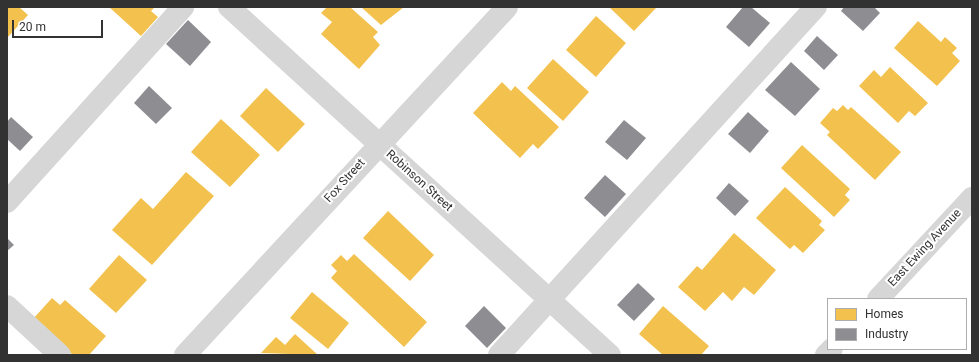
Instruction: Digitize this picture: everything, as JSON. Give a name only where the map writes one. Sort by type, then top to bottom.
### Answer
[{"type":"street","points":[[7,202],[183,7]]},
{"type":"street","name":"Robinson Street","points":[[229,7],[610,355]]},
{"type":"street","name":"Fox Street","points":[[185,355],[378,144],[507,7]]},
{"type":"street","points":[[499,355],[816,7]]},
{"type":"street","name":"East Ewing Avenue","points":[[879,298],[972,198]]},
{"type":"street","points":[[7,306],[60,355]]},
{"type":"building: Homes","points":[[7,7],[19,7],[28,15],[7,38]]},
{"type":"building: Homes","points":[[109,7],[155,7],[151,11],[158,17],[141,36]]},
{"type":"building: Homes","points":[[327,7],[350,7],[378,32],[373,37],[380,45],[359,69],[321,34],[332,22],[321,13]]},
{"type":"building: Homes","points":[[361,7],[404,7],[381,25]]},
{"type":"building: Homes","points":[[609,7],[657,7],[634,31]]},
{"type":"building: Homes","points":[[596,16],[626,43],[596,77],[566,50]]},
{"type":"building: Homes","points":[[918,21],[941,42],[945,37],[957,48],[952,53],[960,61],[937,86],[894,48]]},
{"type":"building: Homes","points":[[553,59],[589,92],[563,121],[527,88]]},
{"type":"building: Homes","points":[[890,67],[928,103],[915,116],[909,111],[898,123],[859,86],[874,70],[881,77]]},
{"type":"building: Homes","points":[[502,82],[511,91],[515,86],[559,127],[538,149],[533,144],[520,158],[473,113]]},
{"type":"building: Homes","points":[[266,88],[305,124],[278,152],[240,116]]},
{"type":"building: Homes","points":[[843,105],[848,110],[851,107],[901,152],[875,180],[827,135],[830,132],[820,123],[833,108],[837,111]]},
{"type":"building: Homes","points":[[221,119],[260,155],[230,187],[191,152]]},
{"type":"building: Homes","points":[[802,145],[850,189],[845,195],[850,200],[834,217],[781,168]]},
{"type":"building: Homes","points":[[186,172],[214,196],[152,265],[112,230],[141,198],[153,209]]},
{"type":"building: Homes","points":[[785,187],[822,221],[819,225],[825,230],[803,253],[794,245],[790,249],[756,218]]},
{"type":"building: Homes","points":[[388,211],[434,255],[410,281],[363,238]]},
{"type":"building: Homes","points":[[734,233],[776,270],[754,295],[744,287],[732,301],[723,292],[705,311],[678,287],[697,266],[702,270]]},
{"type":"building: Homes","points":[[354,254],[427,322],[404,347],[331,278],[337,271],[331,265],[341,255],[347,261]]},
{"type":"building: Homes","points":[[119,255],[147,280],[116,313],[89,289]]},
{"type":"building: Homes","points":[[312,292],[349,323],[328,349],[290,318]]},
{"type":"building: Homes","points":[[52,298],[60,305],[65,300],[106,336],[89,355],[73,355],[33,319]]},
{"type":"building: Homes","points":[[663,306],[709,346],[701,355],[663,355],[639,334]]},
{"type":"building: Homes","points":[[295,334],[318,355],[261,353],[276,337],[285,345]]},
{"type":"building: Industry","points":[[743,7],[751,7],[770,23],[749,47],[726,27]]},
{"type":"building: Industry","points":[[844,7],[874,7],[880,13],[863,31],[841,11]]},
{"type":"building: Industry","points":[[188,20],[211,42],[190,66],[166,44]]},
{"type":"building: Industry","points":[[817,36],[838,55],[824,70],[804,51]]},
{"type":"building: Industry","points":[[791,62],[820,89],[795,116],[765,90]]},
{"type":"building: Industry","points":[[149,86],[172,108],[156,124],[134,103]]},
{"type":"building: Industry","points":[[748,112],[769,131],[750,153],[728,134]]},
{"type":"building: Industry","points":[[11,117],[33,137],[20,151],[7,139],[7,122]]},
{"type":"building: Industry","points":[[624,120],[646,138],[627,160],[605,142]]},
{"type":"building: Industry","points":[[605,175],[626,194],[605,217],[584,198]]},
{"type":"building: Industry","points":[[729,183],[749,201],[735,216],[716,198]]},
{"type":"building: Industry","points":[[7,238],[14,245],[7,251]]},
{"type":"building: Industry","points":[[638,283],[655,299],[634,321],[617,305]]},
{"type":"building: Industry","points":[[484,306],[506,328],[487,348],[465,326]]}]
